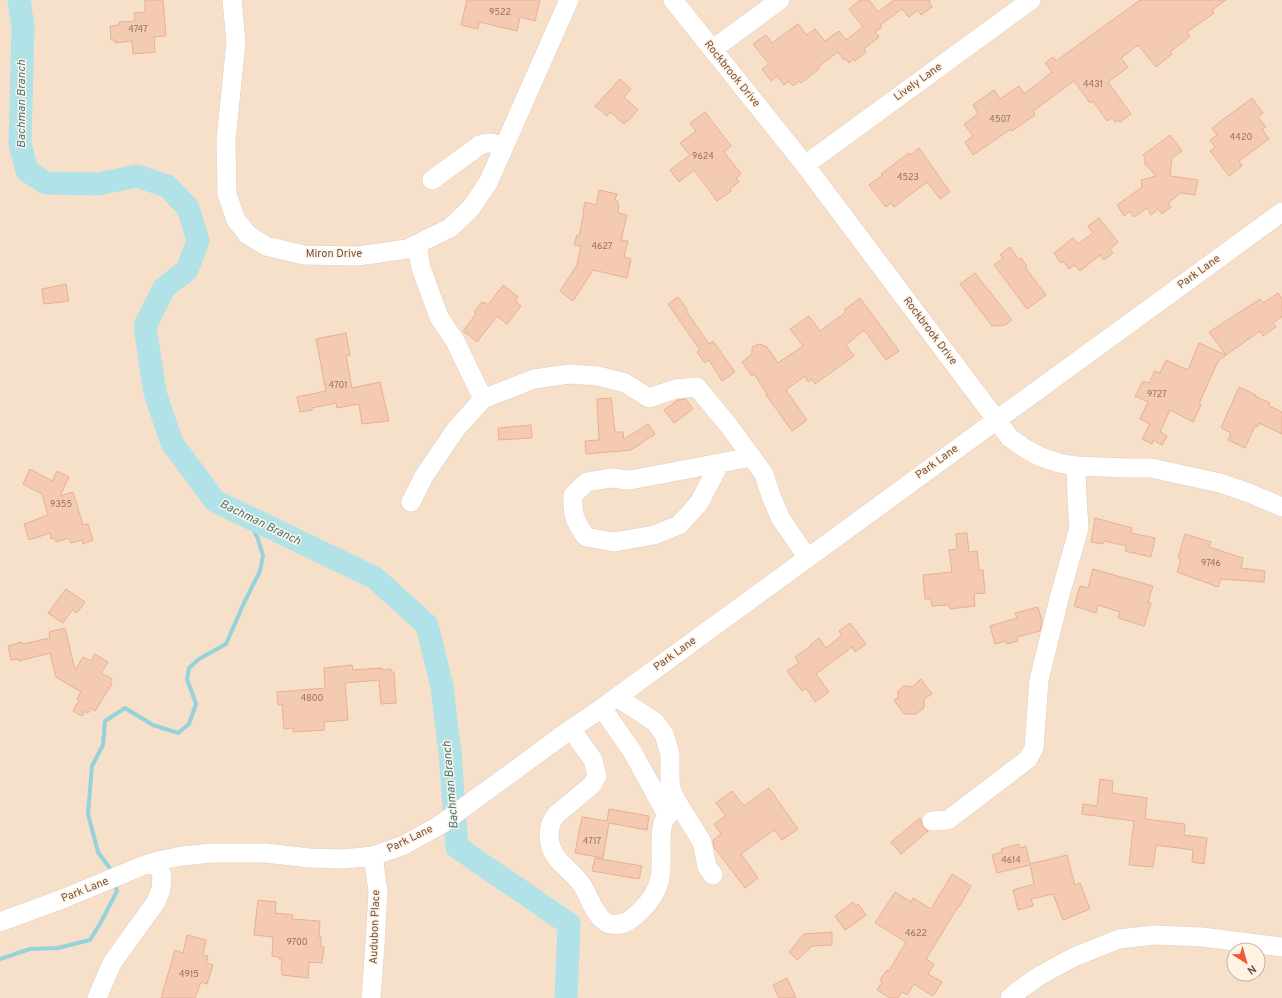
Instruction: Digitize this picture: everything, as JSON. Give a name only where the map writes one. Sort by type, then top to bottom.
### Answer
[{"type":"street","name":"Miron Drive","points":[[232,0],[236,42],[226,140],[227,194],[236,220],[248,235],[266,246],[304,255],[358,256],[407,249],[450,228],[470,209],[488,183],[569,0]]},
{"type":"street","name":"Rockbrook Drive","points":[[673,0],[804,165],[1010,438],[1040,457],[1059,463],[1076,466],[1151,468],[1220,483],[1282,507]]},
{"type":"street","points":[[712,49],[780,0]]},
{"type":"street","name":"Lively Lane","points":[[804,165],[1031,0]]},
{"type":"street","points":[[432,180],[486,142],[492,142],[503,148]]},
{"type":"street","name":"Park Lane","points":[[0,922],[126,872],[158,861],[182,856],[212,853],[265,853],[310,858],[343,859],[373,856],[404,845],[440,825],[497,782],[602,708],[1282,212]]},
{"type":"street","points":[[417,244],[421,268],[439,317],[455,341],[483,399]]},
{"type":"street","points":[[411,502],[424,476],[456,429],[483,399],[534,379],[569,374],[598,376],[626,383],[649,398],[675,389],[697,387],[764,474],[780,519],[807,557]]},
{"type":"street","points":[[720,464],[699,503],[679,525],[654,535],[614,542],[586,536],[577,525],[572,509],[573,495],[587,482],[611,478],[630,480],[752,457]]},
{"type":"street","points":[[932,821],[948,820],[1028,759],[1034,748],[1039,680],[1060,595],[1079,528],[1076,466]]},
{"type":"street","points":[[571,729],[593,760],[597,776],[592,785],[552,819],[549,828],[554,855],[580,883],[604,922],[610,925],[626,922],[642,910],[654,895],[659,884],[661,873],[661,839],[663,823],[673,810],[670,782],[670,754],[664,734],[655,722],[617,697]]},
{"type":"street","points":[[602,708],[673,810],[702,842],[707,867],[713,875]]},
{"type":"street","name":"Audubon Place","points":[[371,998],[376,945],[378,891],[373,856]]},
{"type":"street","points":[[97,998],[112,963],[156,902],[161,888],[162,877],[158,861]]},
{"type":"street","points":[[1010,998],[1018,990],[1039,976],[1074,957],[1119,939],[1155,935],[1202,937],[1282,947]]},
{"type":"shaded area","points":[[0,0],[1282,0],[1282,998],[0,998]]},
{"type":"building","points":[[145,0],[163,0],[166,36],[154,37],[155,52],[133,54],[132,41],[115,43],[115,40],[111,40],[110,26],[119,25],[119,22],[135,21],[134,13],[145,12]]},
{"type":"building","points":[[467,0],[540,0],[535,21],[520,17],[517,31],[479,22],[478,29],[461,25]]},
{"type":"building","points":[[860,0],[869,0],[878,12],[894,0],[931,0],[929,2],[932,7],[921,15],[918,10],[909,17],[902,9],[880,25],[882,27],[875,32],[879,37],[864,49],[866,52],[855,61],[853,59],[849,63],[846,59],[844,60],[838,52],[818,67],[819,69],[801,83],[799,81],[793,86],[789,81],[784,85],[777,76],[771,81],[762,69],[769,64],[753,44],[766,35],[772,43],[798,24],[807,35],[815,29],[825,41],[839,31],[846,40],[863,27],[849,9]]},
{"type":"building","points":[[1140,0],[1226,0],[1212,10],[1214,13],[1187,32],[1190,36],[1170,52],[1172,54],[1156,67],[1138,45],[1121,58],[1128,67],[1108,82],[1131,114],[1120,122],[1118,120],[1115,122],[1112,118],[1107,121],[1093,101],[1090,103],[1074,81],[1033,111],[1035,115],[1012,131],[1011,129],[973,155],[965,142],[973,136],[964,124],[978,114],[973,105],[994,90],[1000,99],[1019,86],[1024,94],[1052,72],[1045,63],[1053,57],[1056,61]]},
{"type":"building","points":[[620,79],[631,89],[624,97],[638,110],[624,124],[610,112],[607,116],[595,106]]},
{"type":"building","points":[[1252,98],[1263,113],[1258,117],[1266,127],[1262,129],[1269,139],[1239,161],[1242,166],[1229,176],[1210,151],[1215,147],[1210,140],[1217,135],[1212,128]]},
{"type":"building","points":[[705,112],[731,146],[724,152],[741,174],[736,178],[739,182],[730,189],[731,191],[717,201],[694,170],[679,182],[670,170],[690,155],[680,143],[696,131],[690,123]]},
{"type":"building","points":[[1170,135],[1182,151],[1172,158],[1170,176],[1198,180],[1195,195],[1181,193],[1168,203],[1171,207],[1162,214],[1158,209],[1151,215],[1147,208],[1134,217],[1130,211],[1124,216],[1117,205],[1142,187],[1141,180],[1156,176],[1145,164],[1145,157],[1143,155]]},
{"type":"building","points":[[919,148],[950,192],[940,199],[927,182],[894,207],[891,203],[886,207],[869,185],[909,153],[910,155]]},
{"type":"building","points":[[599,190],[617,194],[615,200],[618,201],[617,205],[619,205],[618,213],[627,215],[621,240],[628,241],[624,257],[631,259],[627,278],[593,270],[573,301],[560,291],[577,265],[581,246],[574,245],[577,235],[579,236],[585,202],[596,205]]},
{"type":"building","points":[[1099,218],[1118,242],[1110,249],[1113,253],[1104,260],[1100,255],[1080,271],[1074,265],[1069,269],[1063,261],[1061,263],[1054,253],[1073,238],[1078,244],[1093,233],[1088,226]]},
{"type":"building","points":[[1010,247],[1019,260],[1021,258],[1027,266],[1025,267],[1046,295],[1027,309],[994,265],[1003,258],[1000,255]]},
{"type":"building","points":[[975,273],[1012,320],[1005,325],[992,326],[960,284]]},
{"type":"building","points":[[66,284],[69,301],[44,304],[42,289]]},
{"type":"building","points":[[503,285],[518,297],[515,301],[521,306],[507,324],[497,316],[477,342],[463,331],[476,314],[474,312],[482,302],[484,304],[485,302],[488,305]]},
{"type":"building","points":[[1278,293],[1282,299],[1282,317],[1273,323],[1276,327],[1263,336],[1260,331],[1226,355],[1209,332],[1260,299],[1263,303]]},
{"type":"building","points":[[678,297],[709,344],[713,341],[735,372],[722,381],[709,360],[705,363],[697,352],[700,350],[668,304]]},
{"type":"building","points":[[860,298],[899,351],[886,360],[864,330],[846,345],[854,356],[815,384],[812,379],[808,382],[805,376],[786,390],[807,420],[792,431],[766,395],[767,394],[754,374],[752,376],[742,362],[752,354],[752,347],[759,344],[766,346],[778,363],[803,346],[790,329],[809,316],[820,331],[846,312],[844,310]]},
{"type":"building","points":[[346,333],[350,355],[346,356],[352,388],[380,382],[389,421],[362,424],[359,404],[337,408],[336,403],[300,412],[297,397],[326,391],[316,339]]},
{"type":"building","points":[[1199,343],[1226,355],[1218,361],[1201,399],[1199,404],[1201,405],[1193,422],[1170,410],[1160,432],[1167,436],[1162,445],[1153,440],[1152,444],[1142,439],[1150,424],[1140,419],[1148,402],[1135,396],[1143,381],[1149,383],[1155,371],[1160,373],[1166,360],[1188,370]]},
{"type":"building","points":[[1239,387],[1270,403],[1269,406],[1282,412],[1282,434],[1259,423],[1257,427],[1255,426],[1245,448],[1228,440],[1231,433],[1221,428]]},
{"type":"building","points":[[611,398],[615,432],[623,432],[624,439],[648,424],[655,434],[631,450],[586,454],[585,441],[599,440],[597,399]]},
{"type":"building","points":[[686,399],[693,409],[674,423],[664,410],[678,400]]},
{"type":"building","points":[[531,425],[532,438],[499,440],[498,428]]},
{"type":"building","points":[[30,469],[52,481],[57,471],[69,477],[60,496],[73,492],[83,525],[88,524],[93,540],[83,544],[82,540],[71,543],[69,538],[56,542],[55,538],[51,539],[50,533],[29,540],[24,524],[48,515],[42,494],[23,484]]},
{"type":"building","points":[[1095,518],[1132,528],[1131,533],[1155,538],[1151,557],[1125,551],[1127,546],[1104,541],[1103,544],[1091,542]]},
{"type":"building","points":[[967,533],[969,552],[977,551],[979,570],[983,570],[985,593],[974,594],[975,606],[950,609],[949,605],[932,606],[931,599],[925,599],[923,575],[952,572],[949,550],[957,549],[956,534]]},
{"type":"building","points":[[1185,534],[1211,542],[1209,547],[1243,558],[1241,568],[1265,571],[1264,582],[1221,579],[1218,587],[1177,572],[1181,559],[1178,558]]},
{"type":"building","points":[[1093,569],[1153,586],[1148,602],[1151,603],[1144,626],[1118,618],[1120,612],[1098,605],[1096,613],[1074,606],[1080,586],[1088,588]]},
{"type":"building","points":[[66,589],[85,602],[77,613],[72,610],[63,623],[48,613]]},
{"type":"building","points":[[1038,607],[1042,621],[1040,631],[1017,637],[1018,641],[1007,644],[1006,641],[995,644],[990,626],[1017,618],[1015,613]]},
{"type":"building","points":[[850,623],[866,644],[855,652],[852,647],[816,674],[829,692],[815,702],[806,688],[802,691],[787,671],[799,663],[795,657],[811,646],[810,645],[819,638],[826,648],[842,635],[839,631]]},
{"type":"building","points":[[65,628],[75,670],[83,657],[91,661],[95,654],[108,662],[101,673],[112,679],[110,683],[112,684],[95,711],[91,708],[88,713],[85,711],[82,716],[73,711],[79,700],[77,699],[81,692],[56,677],[50,653],[19,661],[18,659],[11,660],[8,646],[22,642],[23,644],[50,638],[49,632]]},
{"type":"building","points":[[352,665],[353,670],[382,668],[382,670],[391,669],[391,672],[394,672],[396,703],[381,704],[379,680],[345,683],[348,720],[324,722],[324,730],[293,732],[293,728],[284,729],[282,704],[278,705],[277,692],[325,688],[324,668]]},
{"type":"building","points":[[921,679],[932,694],[924,699],[924,708],[916,714],[904,714],[894,700],[898,698],[898,691],[904,686],[912,687]]},
{"type":"building","points":[[1100,779],[1113,781],[1112,793],[1147,798],[1145,819],[1185,824],[1184,835],[1207,838],[1204,864],[1192,862],[1193,850],[1156,845],[1153,867],[1129,865],[1134,821],[1082,814],[1083,804],[1097,806]]},
{"type":"building","points":[[769,788],[798,829],[782,840],[774,830],[741,854],[758,878],[745,888],[714,847],[713,840],[721,834],[714,824],[726,816],[716,803],[732,791],[744,806]]},
{"type":"building","points":[[609,809],[649,816],[647,830],[609,823],[603,858],[575,853],[582,817],[607,821]]},
{"type":"building","points":[[920,818],[923,827],[928,831],[901,854],[891,842]]},
{"type":"building","points":[[1019,844],[1020,848],[1026,846],[1030,864],[1067,855],[1075,885],[1080,883],[1090,909],[1063,920],[1053,894],[1031,899],[1033,906],[1018,910],[1013,890],[1034,884],[1030,865],[997,873],[992,855],[1002,852],[1001,849]]},
{"type":"building","points":[[595,858],[642,866],[639,879],[592,871]]},
{"type":"building","points":[[952,874],[971,886],[926,959],[934,964],[928,974],[942,982],[933,996],[914,984],[907,995],[902,992],[898,998],[890,998],[877,990],[882,982],[880,980],[887,970],[889,971],[906,942],[875,923],[895,892],[911,902],[913,898],[931,909]]},
{"type":"building","points":[[258,900],[276,902],[275,913],[293,915],[292,919],[320,921],[319,937],[321,937],[321,947],[324,947],[322,963],[309,962],[308,978],[282,975],[282,959],[272,956],[273,937],[254,935]]},
{"type":"building","points":[[853,902],[856,906],[858,904],[866,915],[845,930],[835,916]]},
{"type":"building","points":[[832,932],[832,945],[812,946],[797,960],[789,952],[804,934]]},
{"type":"building","points":[[187,935],[206,940],[203,955],[208,956],[206,963],[213,965],[207,984],[201,982],[195,998],[161,998],[175,950],[183,953]]},
{"type":"building","points":[[787,978],[796,998],[779,998],[773,985]]},
{"type":"waterway","name":"Bachman Branch","points":[[19,0],[23,27],[20,144],[27,171],[46,183],[98,184],[137,176],[167,186],[188,208],[198,241],[187,270],[164,288],[145,326],[155,393],[172,443],[215,501],[375,578],[427,625],[442,687],[450,753],[457,847],[569,924],[566,998]]},
{"type":"waterway","points":[[112,873],[98,852],[88,814],[92,766],[103,745],[105,721],[125,708],[153,725],[178,733],[189,724],[196,704],[187,679],[189,668],[199,659],[226,644],[260,571],[263,556],[258,539],[248,517]]},
{"type":"waterway","points":[[0,959],[30,949],[58,948],[90,940],[117,891],[115,884]]}]
